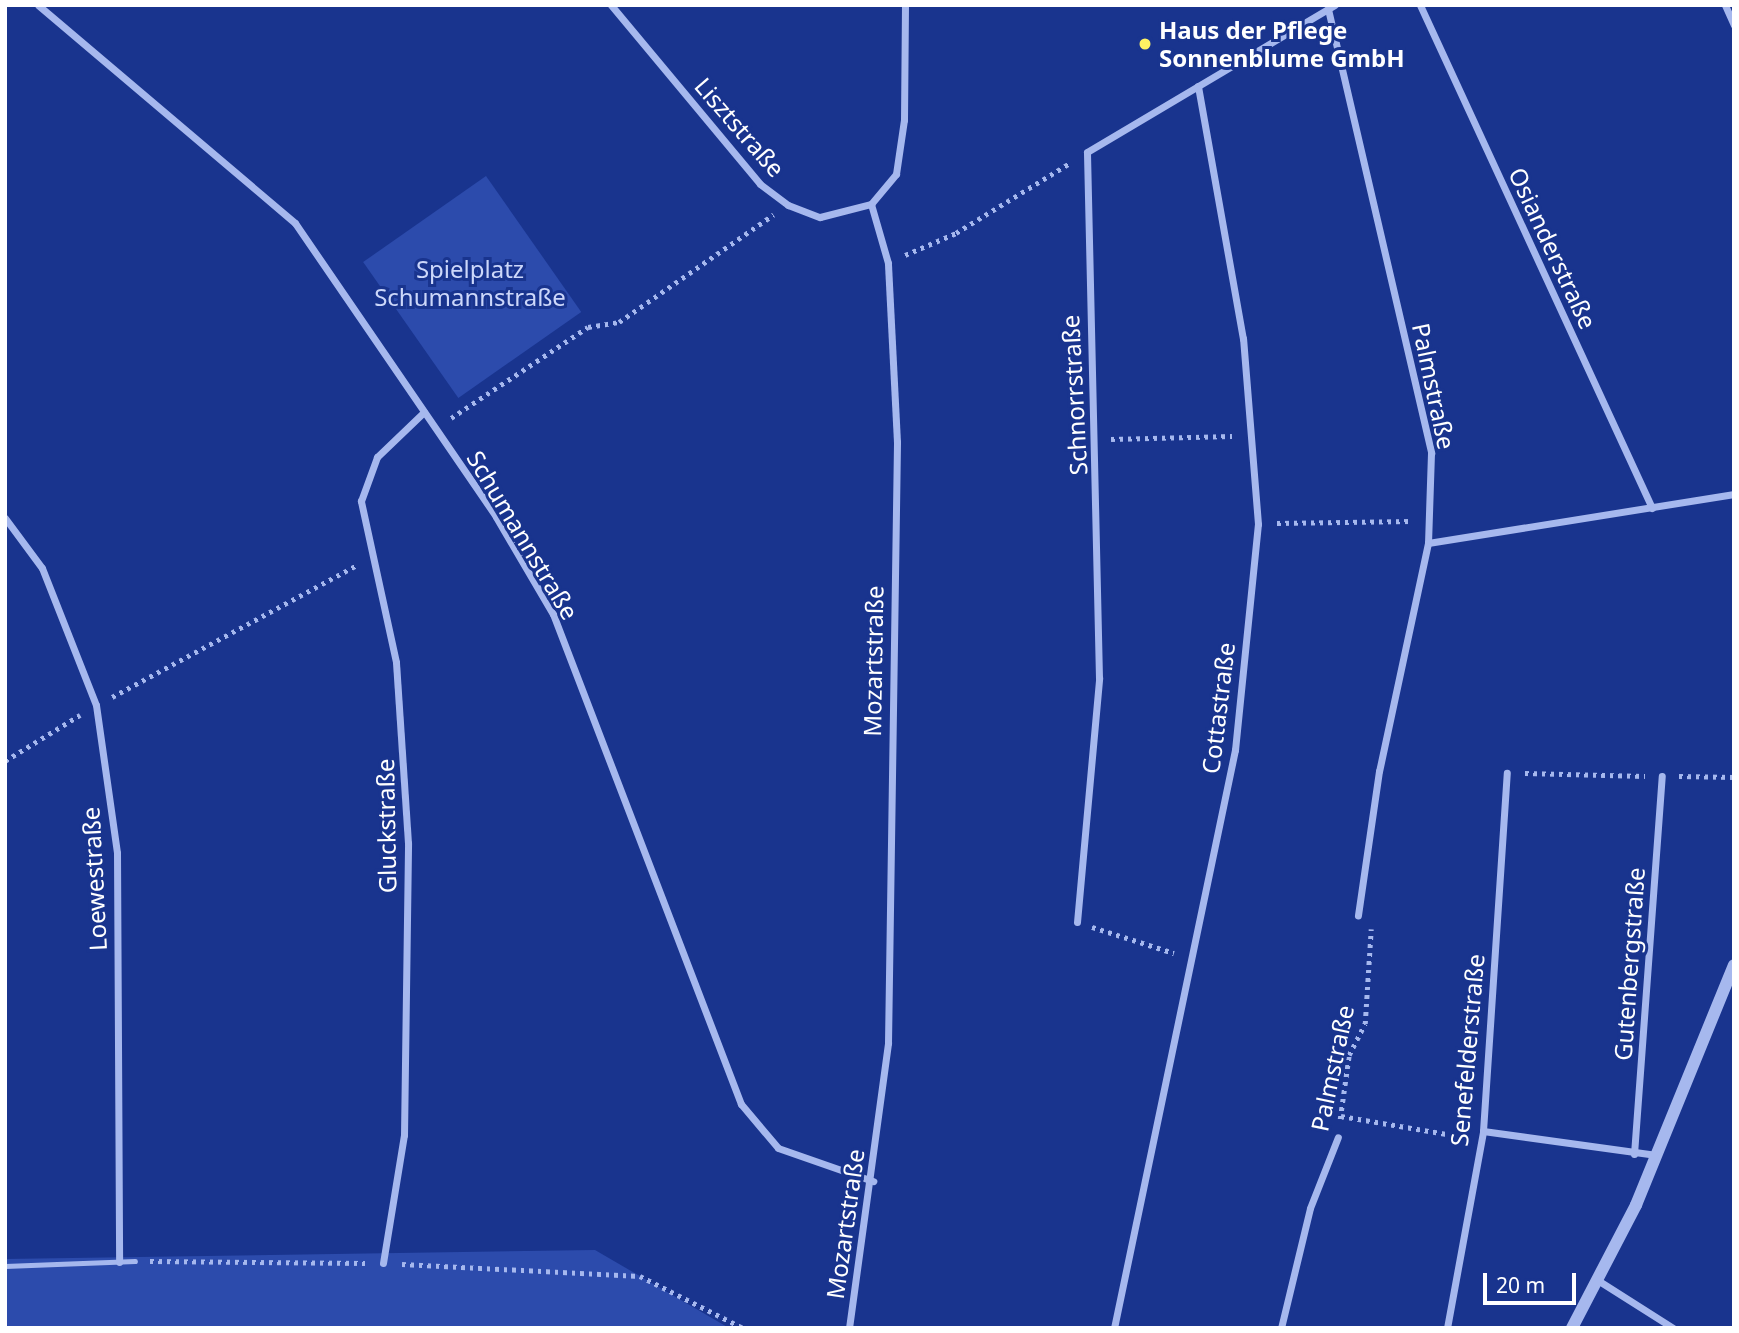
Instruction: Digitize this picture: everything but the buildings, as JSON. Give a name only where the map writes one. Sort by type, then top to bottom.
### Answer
[{"type":"street","name":"Schumannstraße","points":[[38,5],[295,223],[424,412],[553,614],[741,1104],[778,1148],[873,1181]]},
{"type":"street","name":"Lisztstraße","points":[[611,5],[760,184],[788,205],[820,217],[871,204]]},
{"type":"street","points":[[871,204],[896,174],[904,120],[905,5]]},
{"type":"street","name":"Osianderstraße","points":[[1420,5],[1652,508]]},
{"type":"street","points":[[1725,5],[1734,25]]},
{"type":"street","points":[[1087,152],[1331,7]]},
{"type":"street","name":"Palmstraße","points":[[1331,7],[1431,453],[1427,543],[1379,771],[1358,915]]},
{"type":"street","name":"Cottastraße","points":[[1114,1328],[1235,751],[1258,524],[1243,339],[1198,86]]},
{"type":"street","name":"Schnorrstraße","points":[[1077,922],[1099,678],[1097,440],[1087,152]]},
{"type":"street","name":"Mozartstraße","points":[[849,1328],[873,1181],[888,1043],[897,442],[888,263],[871,204]]},
{"type":"street","name":"Gluckstraße","points":[[383,1264],[404,1135],[408,842],[396,662],[361,501],[377,457],[424,412]]},
{"type":"street","points":[[1427,543],[1734,494]]},
{"type":"street","name":"Loewestraße","points":[[5,518],[42,568],[96,705],[117,853],[119,1262]]},
{"type":"street","name":"Senefelderstraße","points":[[1447,1328],[1483,1130],[1507,773]]},
{"type":"street","name":"Gutenbergstraße","points":[[1633,1154],[1662,776]]},
{"type":"street","points":[[1572,1328],[1599,1281],[1656,1155],[1734,965]]},
{"type":"street","points":[[1483,1130],[1633,1154],[1656,1155]]},
{"type":"street","name":"Palmstraße","points":[[1281,1328],[1310,1208],[1338,1137]]},
{"type":"street","points":[[1599,1281],[1673,1328]]},
{"type":"lane","points":[[5,1266],[135,1261]]},
{"type":"path","points":[[888,263],[956,233],[1087,152]]},
{"type":"path","points":[[435,429],[588,327],[619,322],[788,205]]},
{"type":"path","points":[[1097,440],[1205,437]]},
{"type":"path","points":[[1258,524],[1430,521]]},
{"type":"path","points":[[5,761],[96,705],[373,557]]},
{"type":"path","points":[[1507,773],[1734,777]]},
{"type":"path","name":"Palmstraße","points":[[1338,1137],[1349,1055],[1365,1024],[1371,917]]},
{"type":"path","points":[[1077,922],[1192,958]]},
{"type":"path","points":[[1340,1116],[1481,1140]]},
{"type":"path","points":[[135,1261],[383,1264],[640,1276],[743,1328]]},
{"type":"green space","name":"Spielplatz Schumannstraße","points":[[486,176],[581,312],[458,398],[363,262]]},
{"type":"green space","points":[[595,1250],[729,1328],[5,1328],[5,1259]]},
{"type":"place","name":"Haus der Pflege Sonnenblume GmbH","points":[[1145,44]]}]
